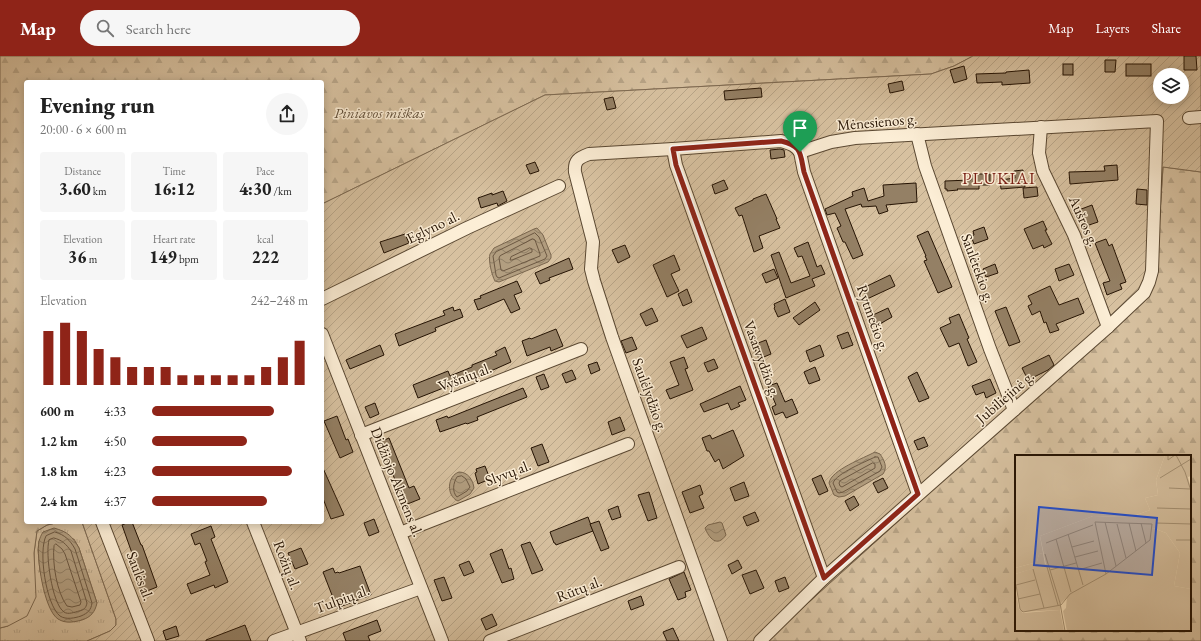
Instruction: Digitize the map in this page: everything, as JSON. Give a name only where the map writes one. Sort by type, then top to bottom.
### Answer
[{"type":"street","name":"Mėnesienos g.","points":[[800,152],[831,142],[855,138],[1157,121]]},
{"type":"street","name":"Jubiliejinė g.","points":[[760,641],[824,578],[1108,327],[1144,293],[1152,271],[1157,121]]},
{"type":"street","name":"Aušros g.","points":[[1041,127],[1039,153],[1044,171],[1074,235],[1108,327]]},
{"type":"street","name":"Saulėtekio g.","points":[[917,134],[928,173],[990,348],[1014,410]]},
{"type":"street","points":[[673,149],[781,141],[796,147],[800,152]]},
{"type":"street","name":"Saulėlydžio g.","points":[[673,149],[589,154],[578,160],[575,166],[575,172],[592,242],[591,269],[594,281],[612,337],[721,641]]},
{"type":"street","name":"Vasarvydžio g.","points":[[673,149],[676,165],[824,578]]},
{"type":"street","name":"Rytmečio g.","points":[[800,152],[807,180],[918,494]]},
{"type":"street","name":"Eglyno al.","points":[[324,297],[467,228],[559,186]]},
{"type":"street","name":"Didžiojo Akmens al.","points":[[324,339],[442,641]]},
{"type":"street","name":"Vyšnių al.","points":[[361,435],[581,349]]},
{"type":"street","name":"Slyvų al.","points":[[400,532],[628,444]]},
{"type":"street","name":"Saulės al.","points":[[103,524],[148,641]]},
{"type":"street","name":"Rožių al.","points":[[254,524],[298,637]]},
{"type":"street","name":"Rūtų al.","points":[[490,641],[679,567]]},
{"type":"street","name":"Tulpių al.","points":[[274,641],[298,637],[421,588]]},
{"type":"green space","name":"Piniavos miškas","points":[[0,56],[973,56],[954,66],[931,74],[545,95],[324,203],[324,80],[24,80],[24,524],[51,524],[37,531],[34,553],[36,597],[27,616],[8,626],[0,628]]},
{"type":"green space","points":[[973,56],[1201,56],[1201,172],[1163,167],[1156,275],[1150,293],[766,641],[87,641],[110,631],[116,625],[116,619],[83,524],[324,524],[324,203],[545,95],[931,74],[954,66]]},
{"type":"green space","points":[[1163,167],[1201,172],[1201,641],[766,641],[1150,293],[1156,275]]},
{"type":"green space","points":[[51,524],[83,524],[116,619],[116,625],[110,631],[87,641],[0,641],[0,628],[8,626],[35,597],[34,553],[37,531]],"holes":[[[74,539],[79,548],[97,603],[40,572],[38,550],[39,541]]]},
{"type":"water","points":[[537,228],[543,235],[551,255],[548,262],[499,282],[495,281],[490,260],[490,254],[494,248]]},
{"type":"water","points":[[875,452],[880,454],[884,461],[885,469],[883,474],[845,496],[839,497],[834,495],[829,483],[831,478],[842,469]]},
{"type":"water","points":[[459,472],[465,473],[470,477],[474,488],[470,494],[458,501],[451,495],[450,482],[455,474]]},
{"type":"water","points":[[720,522],[722,523],[726,535],[723,539],[716,541],[711,538],[705,528],[708,525]]},
{"type":"water","points":[[54,528],[69,535],[79,548],[97,603],[92,614],[82,620],[67,622],[58,619],[53,614],[45,595],[40,570],[38,549],[39,541],[43,532]]},
{"type":"building","points":[[1184,56],[1196,56],[1197,70],[1189,70],[1189,68],[1184,68]]},
{"type":"building","points":[[1105,60],[1116,60],[1115,72],[1105,72]]},
{"type":"building","points":[[1063,64],[1073,64],[1073,75],[1063,75]]},
{"type":"building","points":[[1126,64],[1151,64],[1151,76],[1126,76]]},
{"type":"building","points":[[964,66],[967,79],[954,83],[950,70]]},
{"type":"building","points":[[1029,70],[1030,83],[1002,85],[1002,82],[977,83],[976,74],[1006,73]]},
{"type":"building","points":[[902,81],[904,90],[890,93],[888,84]]},
{"type":"building","points":[[761,88],[762,97],[725,100],[724,91]]},
{"type":"building","points":[[613,97],[616,108],[607,110],[604,99]]},
{"type":"building","points":[[770,150],[784,150],[785,157],[771,159]]},
{"type":"building","points":[[535,162],[539,171],[530,174],[526,165]]},
{"type":"building","points":[[1117,165],[1118,180],[1070,184],[1069,172],[1105,171],[1104,166]]},
{"type":"building","points":[[1023,170],[1025,187],[1001,189],[1000,180],[1015,178],[1014,171]]},
{"type":"building","points":[[971,174],[990,174],[990,185],[979,185],[979,189],[957,189],[958,190],[947,191],[947,189],[945,189],[945,181],[971,180]]},
{"type":"building","points":[[724,180],[728,189],[715,194],[712,185]]},
{"type":"building","points":[[916,183],[917,202],[886,205],[888,211],[879,214],[876,206],[862,207],[861,204],[845,209],[863,255],[853,259],[837,228],[841,226],[835,213],[827,215],[825,209],[853,196],[852,192],[864,188],[868,201],[884,196],[883,185]]},
{"type":"building","points":[[1037,187],[1038,196],[1024,198],[1023,188]]},
{"type":"building","points":[[1137,189],[1147,190],[1147,205],[1136,204]]},
{"type":"building","points":[[503,191],[507,201],[498,206],[497,203],[481,208],[478,198]]},
{"type":"building","points":[[766,194],[780,228],[759,236],[763,248],[754,252],[742,215],[739,216],[735,208]]},
{"type":"building","points":[[1092,205],[1098,222],[1083,227],[1076,211]]},
{"type":"building","points":[[1043,221],[1047,230],[1045,230],[1052,244],[1044,248],[1043,245],[1033,249],[1024,229]]},
{"type":"building","points":[[984,227],[988,239],[974,244],[971,236],[974,235],[973,231]]},
{"type":"building","points":[[928,231],[952,287],[938,293],[924,261],[927,260],[926,256],[917,236]]},
{"type":"building","points":[[405,234],[409,243],[384,253],[380,242]]},
{"type":"building","points":[[1106,239],[1109,246],[1112,244],[1126,282],[1120,284],[1122,289],[1107,295],[1103,283],[1110,281],[1095,243]]},
{"type":"building","points":[[808,242],[817,267],[821,265],[825,274],[812,279],[815,286],[786,298],[771,255],[779,252],[791,283],[810,276],[802,256],[798,257],[794,248]]},
{"type":"building","points":[[625,245],[630,257],[618,263],[612,250]]},
{"type":"building","points":[[674,255],[680,270],[671,274],[679,291],[667,297],[653,265]]},
{"type":"building","points":[[569,258],[573,269],[549,278],[550,280],[540,284],[535,273]]},
{"type":"building","points":[[995,264],[998,273],[986,277],[983,269]]},
{"type":"building","points":[[1069,264],[1074,275],[1059,281],[1055,269]]},
{"type":"building","points":[[774,269],[778,278],[766,283],[762,274]]},
{"type":"building","points":[[890,275],[895,286],[867,299],[863,288]]},
{"type":"building","points":[[517,281],[522,292],[514,295],[520,309],[511,313],[504,299],[478,310],[474,300],[481,298],[480,296]]},
{"type":"building","points":[[1050,286],[1059,305],[1078,298],[1084,313],[1056,324],[1059,330],[1050,333],[1046,322],[1044,323],[1040,311],[1032,315],[1028,306],[1032,304],[1028,296]]},
{"type":"building","points":[[687,289],[692,302],[683,306],[678,294]]},
{"type":"building","points":[[785,299],[790,312],[778,317],[774,304]]},
{"type":"building","points":[[815,302],[820,310],[799,325],[793,318]]},
{"type":"building","points":[[453,307],[454,311],[460,309],[463,317],[435,328],[436,331],[399,346],[395,334],[445,315],[443,311]]},
{"type":"building","points":[[1006,307],[1020,342],[1009,346],[995,311]]},
{"type":"building","points":[[652,308],[658,321],[646,326],[640,314]]},
{"type":"building","points":[[888,308],[892,317],[878,325],[873,315]]},
{"type":"building","points":[[959,314],[969,338],[967,339],[977,362],[968,366],[959,343],[949,347],[940,328],[951,323],[949,318]]},
{"type":"building","points":[[702,327],[707,339],[687,348],[681,336]]},
{"type":"building","points":[[556,329],[563,346],[551,351],[550,347],[527,356],[522,341]]},
{"type":"building","points":[[848,332],[853,345],[842,349],[837,336]]},
{"type":"building","points":[[632,337],[637,349],[626,353],[621,341]]},
{"type":"building","points":[[766,340],[771,354],[759,359],[753,345]]},
{"type":"building","points":[[380,345],[384,355],[350,369],[346,360]]},
{"type":"building","points":[[820,345],[824,356],[810,362],[806,351]]},
{"type":"building","points":[[505,347],[511,362],[452,387],[451,385],[418,398],[413,385],[448,371],[450,376],[472,367],[472,365],[497,355],[495,352]]},
{"type":"building","points":[[1049,355],[1054,365],[1048,370],[1028,380],[1022,368]]},
{"type":"building","points":[[684,357],[688,368],[685,369],[693,390],[670,399],[666,390],[679,385],[670,362]]},
{"type":"building","points":[[714,359],[718,368],[708,372],[704,363]]},
{"type":"building","points":[[597,362],[600,370],[591,374],[588,365]]},
{"type":"building","points":[[815,367],[820,380],[809,384],[804,372]]},
{"type":"building","points":[[572,370],[576,379],[566,383],[562,374]]},
{"type":"building","points":[[917,372],[929,398],[919,402],[908,377]]},
{"type":"building","points":[[544,374],[549,387],[541,390],[536,377]]},
{"type":"building","points":[[990,379],[996,393],[986,398],[984,392],[976,395],[972,386]]},
{"type":"building","points":[[777,383],[785,402],[792,399],[798,413],[786,418],[783,412],[775,415],[772,407],[776,405],[768,386]]},
{"type":"building","points":[[740,386],[746,400],[738,403],[740,406],[731,410],[728,403],[704,412],[700,404]]},
{"type":"building","points":[[523,388],[527,397],[477,417],[478,420],[440,432],[436,420],[447,416],[448,418]]},
{"type":"building","points":[[375,403],[379,414],[370,418],[365,407]]},
{"type":"building","points":[[337,416],[346,440],[348,439],[353,452],[340,458],[324,421]]},
{"type":"building","points":[[620,417],[625,430],[612,435],[608,422]]},
{"type":"building","points":[[733,430],[744,456],[723,469],[719,459],[715,462],[709,451],[707,451],[702,438],[710,435],[712,439]]},
{"type":"building","points":[[924,437],[928,446],[918,450],[914,441]]},
{"type":"building","points":[[389,438],[409,488],[414,486],[420,499],[405,505],[380,442]]},
{"type":"building","points":[[542,444],[549,462],[538,466],[531,448]]},
{"type":"building","points":[[485,466],[490,479],[478,484],[475,473],[477,472],[476,469]]},
{"type":"building","points":[[324,470],[344,515],[331,519],[324,501]]},
{"type":"building","points":[[821,475],[828,491],[819,495],[812,479]]},
{"type":"building","points":[[883,478],[888,488],[878,493],[873,483]]},
{"type":"building","points":[[744,482],[749,496],[735,501],[730,488]]},
{"type":"building","points":[[700,485],[703,494],[699,496],[704,508],[690,513],[682,492]]},
{"type":"building","points":[[649,492],[657,518],[648,521],[638,495]]},
{"type":"building","points":[[854,496],[859,505],[850,511],[845,501]]},
{"type":"building","points":[[618,506],[621,517],[612,520],[608,510]]},
{"type":"building","points":[[755,512],[759,521],[747,526],[743,517]]},
{"type":"building","points":[[588,517],[593,531],[556,545],[554,543],[550,532]]},
{"type":"building","points":[[374,519],[379,532],[369,536],[364,523]]},
{"type":"building","points":[[599,521],[609,548],[601,551],[590,524]]},
{"type":"building","points":[[133,524],[157,587],[142,593],[128,557],[133,556],[122,525]]},
{"type":"building","points":[[211,526],[215,537],[211,539],[228,582],[215,588],[214,585],[191,594],[187,584],[210,575],[205,562],[207,561],[200,543],[195,545],[191,534]]},
{"type":"building","points":[[530,542],[543,570],[532,574],[521,545]]},
{"type":"building","points":[[301,548],[308,564],[295,569],[288,553]]},
{"type":"building","points":[[502,549],[509,569],[511,568],[514,579],[502,583],[490,554]]},
{"type":"building","points":[[738,560],[742,568],[732,574],[728,565]]},
{"type":"building","points":[[469,561],[474,572],[464,576],[459,565]]},
{"type":"building","points":[[360,566],[371,595],[337,608],[323,572],[333,568],[335,573],[339,573]]},
{"type":"building","points":[[756,570],[764,588],[750,594],[742,575]]},
{"type":"building","points":[[684,572],[691,590],[685,592],[686,597],[678,600],[669,579]]},
{"type":"building","points":[[444,577],[452,598],[442,601],[434,580]]},
{"type":"building","points":[[785,577],[789,588],[779,592],[775,581]]},
{"type":"building","points":[[641,596],[644,605],[631,610],[628,601]]},
{"type":"building","points":[[492,614],[497,625],[486,630],[481,619]]},
{"type":"building","points":[[377,620],[381,631],[368,636],[370,641],[346,641],[343,633]]},
{"type":"building","points":[[245,625],[251,641],[206,641],[206,640]]},
{"type":"building","points":[[176,626],[179,636],[166,640],[163,631]]},
{"type":"building","points":[[673,628],[679,641],[667,641],[663,632]]},
{"type":"district","name":"PLUKIAI","points":[[999,178]]},
{"type":"route","points":[[781,141],[796,147],[800,152],[804,172],[918,494],[824,578],[676,165],[673,149],[781,141]]}]
